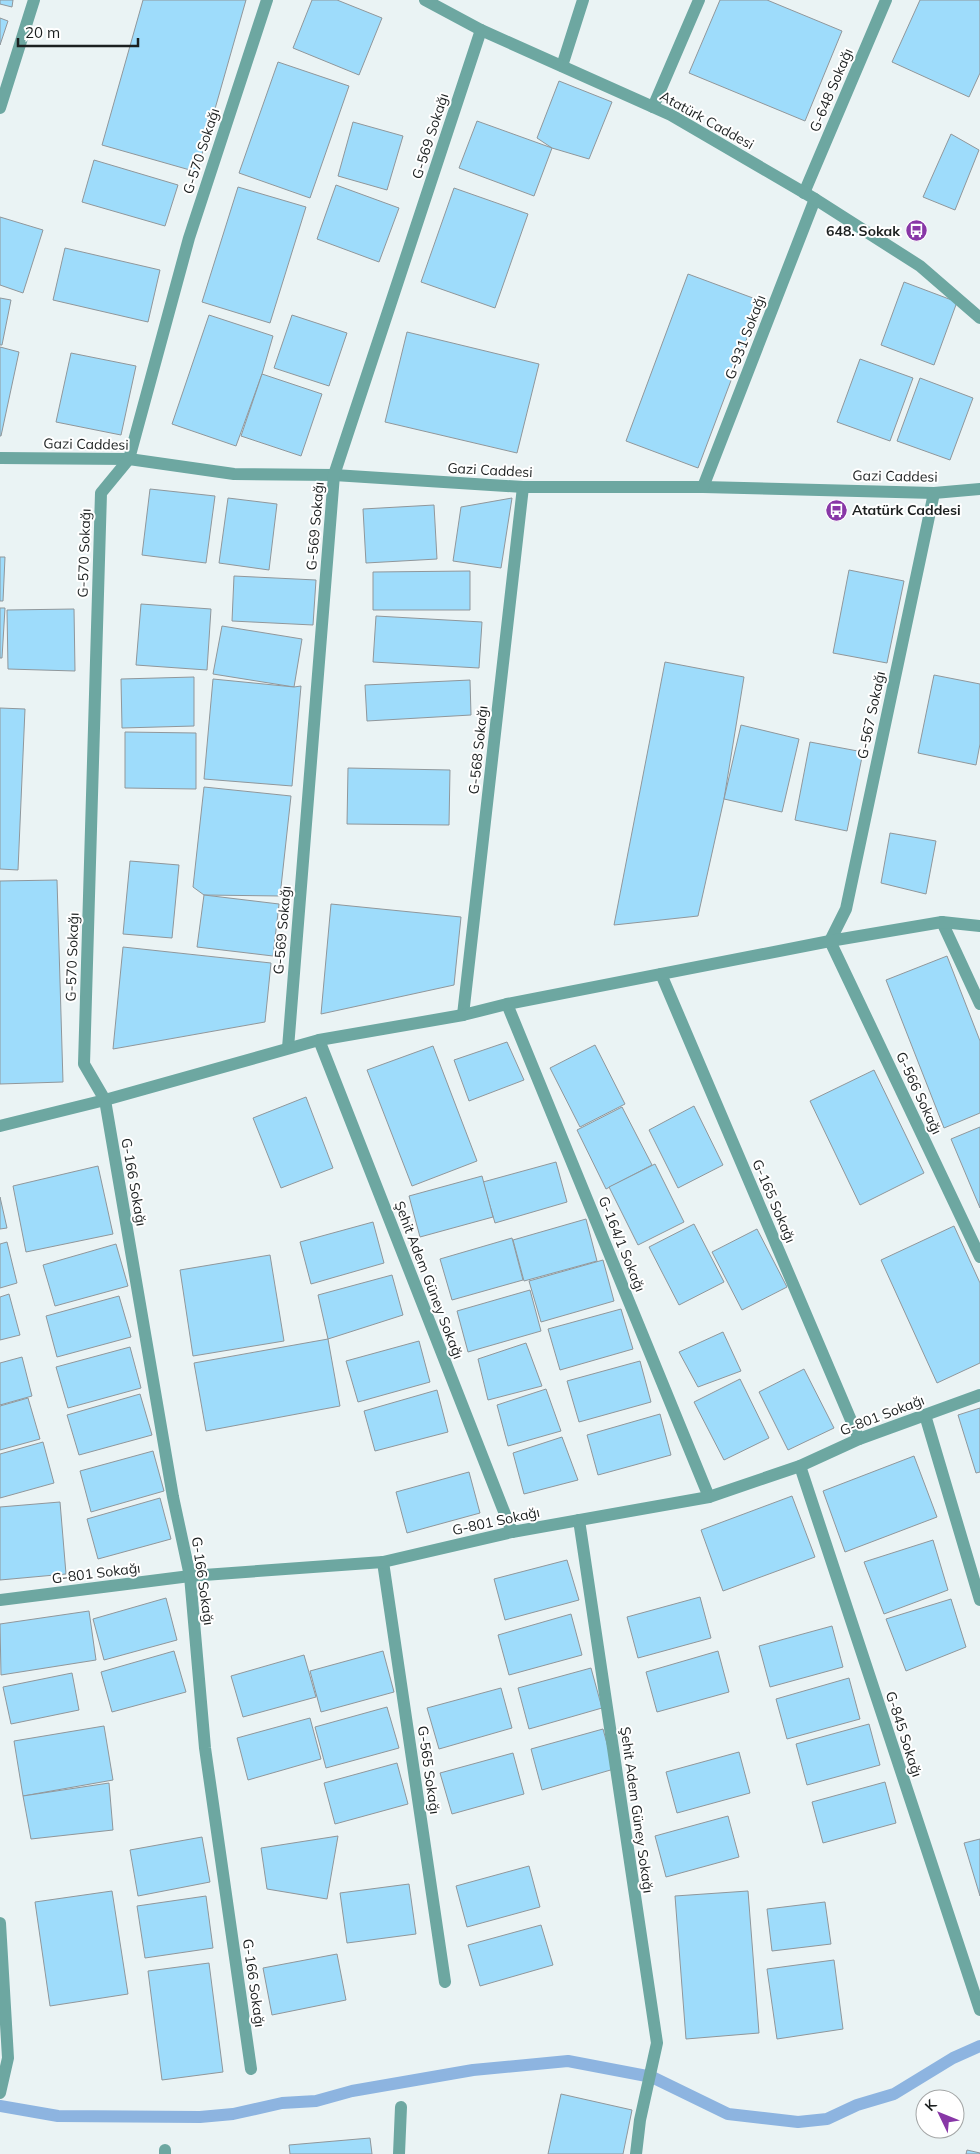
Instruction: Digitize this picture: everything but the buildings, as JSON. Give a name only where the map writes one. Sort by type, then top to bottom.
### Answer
[{"type":"street","points":[[0,108],[34,0]]},
{"type":"street","name":"G-570 Sokağı","points":[[105,1100],[84,1064],[101,493],[129,459],[189,238],[267,0]]},
{"type":"street","name":"Atatürk Caddesi","points":[[425,0],[481,30],[654,107],[810,196],[920,266],[980,318]]},
{"type":"street","points":[[562,66],[583,0]]},
{"type":"street","points":[[654,107],[699,0]]},
{"type":"street","name":"G-648 Sokağı","points":[[810,196],[886,0]]},
{"type":"street","name":"G-569 Sokağı","points":[[288,1048],[334,475],[481,30]]},
{"type":"street","name":"G-931 Sokağı","points":[[703,487],[810,196]]},
{"type":"street","name":"Gazi Caddesi","points":[[0,458],[129,459],[234,474],[334,475],[522,487],[703,487],[934,493],[980,489]]},
{"type":"street","name":"G-568 Sokağı","points":[[463,1015],[522,487]]},
{"type":"street","name":"G-567 Sokağı","points":[[830,941],[846,909],[934,493]]},
{"type":"street","points":[[0,1126],[105,1100],[319,1040],[463,1015],[507,1004],[830,941],[942,922],[980,926]]},
{"type":"street","points":[[942,922],[980,1004]]},
{"type":"street","name":"G-566 Sokağı","points":[[830,941],[980,1257]]},
{"type":"street","name":"G-165 Sokağı","points":[[661,974],[859,1439]]},
{"type":"street","name":"G-164/1 Sokağı","points":[[507,1004],[709,1497]]},
{"type":"street","name":"Şehit Adem Güney Sokağı","points":[[319,1040],[512,1532]]},
{"type":"street","name":"G-166 Sokağı","points":[[105,1100],[173,1497],[190,1576],[205,1748],[251,2069]]},
{"type":"street","name":"G-801 Sokağı","points":[[0,1600],[190,1576],[383,1562],[512,1532],[709,1497],[800,1466],[859,1439],[980,1395]]},
{"type":"street","points":[[925,1415],[980,1600]]},
{"type":"street","name":"G-845 Sokağı","points":[[800,1466],[980,2010]]},
{"type":"street","name":"Şehit Adem Güney Sokağı","points":[[579,1520],[657,2043],[644,2103],[636,2154]]},
{"type":"street","name":"G-565 Sokağı","points":[[383,1562],[445,1982]]},
{"type":"street","points":[[0,1923],[8,2058],[0,2093]]},
{"type":"street","points":[[398,2154],[401,2106]]},
{"type":"waterway","points":[[0,2106],[58,2116],[200,2117],[233,2114],[282,2103],[316,2101],[352,2091],[473,2070],[568,2061],[652,2077],[728,2114],[798,2122],[827,2119],[857,2105],[894,2094],[953,2058],[980,2046]]},
{"type":"place","name":"648. Sokak","points":[[916,231]]},
{"type":"place","name":"Atatürk Caddesi","points":[[836,510]]}]
